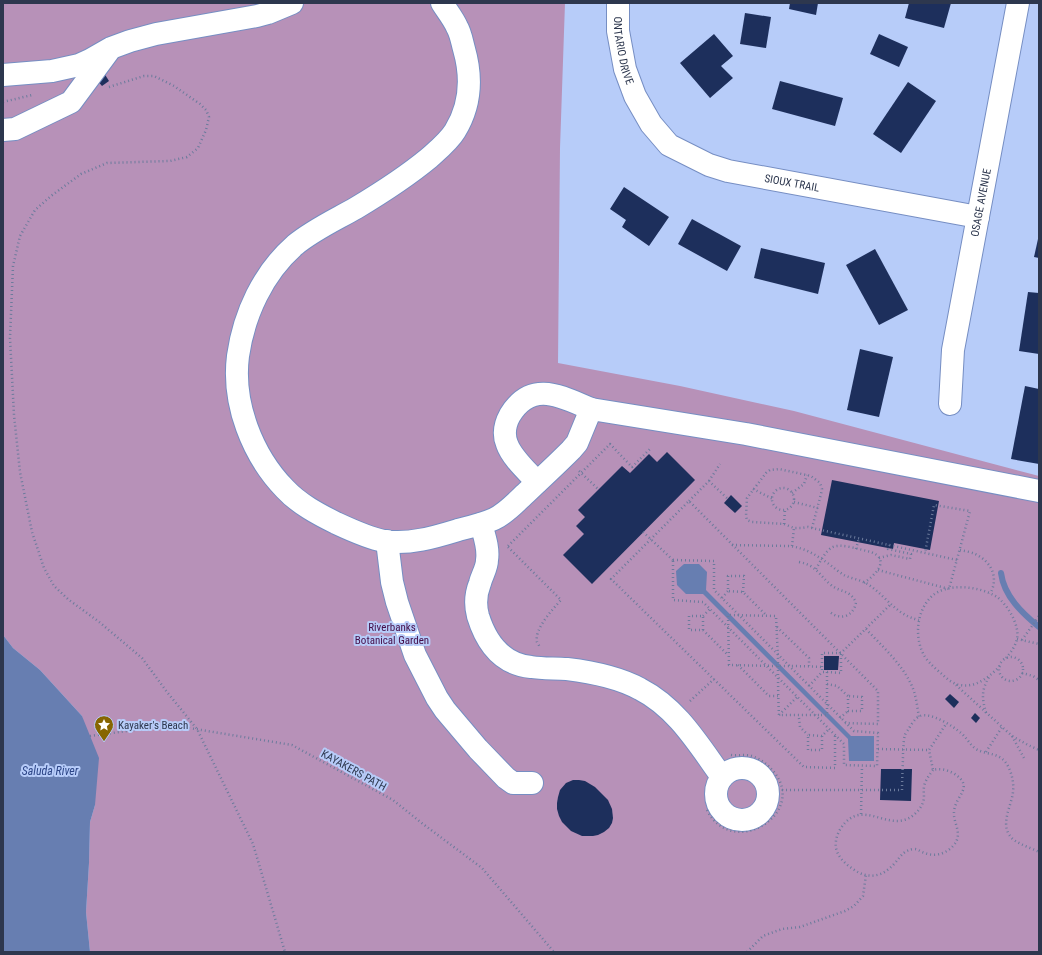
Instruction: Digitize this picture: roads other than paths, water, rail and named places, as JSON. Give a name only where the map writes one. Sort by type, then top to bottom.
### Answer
[{"type":"street","points":[[3,75],[52,71],[90,60],[111,48],[130,41],[156,34],[257,16],[292,3]]},
{"type":"street","points":[[442,3],[458,28],[467,57],[470,77],[465,111],[455,132],[431,156],[386,190],[307,236],[293,247],[270,274],[259,291],[246,322],[241,340],[237,372],[238,393],[254,442],[263,460],[286,490],[313,511],[346,528],[387,541],[396,542],[437,536],[481,524],[501,515],[574,447],[591,408]]},
{"type":"street","name":"ONTARIO DRIVE","points":[[618,3],[618,31],[625,69],[635,96]]},
{"type":"street","name":"OSAGE AVENUE","points":[[950,404],[953,350],[1018,3]]},
{"type":"street","points":[[3,130],[15,129],[71,102],[111,48]]},
{"type":"street","name":"SIOUX TRAIL","points":[[635,96],[651,124],[669,146],[710,165],[728,171],[978,217]]},
{"type":"street","points":[[537,482],[518,461],[507,445],[505,429],[507,420],[512,412],[524,400],[539,394],[548,394],[559,396],[591,408],[746,434],[1039,491]]},
{"type":"street","points":[[481,524],[488,552],[487,561],[478,590],[476,606],[480,623],[487,638],[501,656],[519,665],[529,667],[567,669],[605,676],[650,694],[674,713],[722,777]]},
{"type":"street","points":[[387,541],[392,582],[397,602],[415,655],[437,698],[445,710],[478,749],[506,778],[513,783],[532,783]]},
{"type":"water","points":[[684,564],[699,564],[707,572],[706,590],[851,736],[874,736],[874,761],[849,761],[848,739],[703,594],[686,594],[677,585],[676,571]]},
{"type":"water","name":"Saluda River","points":[[3,635],[13,648],[40,670],[82,716],[99,758],[95,805],[90,822],[86,912],[90,952],[3,952]]},
{"type":"waterway","points":[[1001,573],[1010,597],[1020,610],[1039,627]]},
{"type":"place","name":"Kayaker's Beach","points":[[104,742]]},
{"type":"park label","name":"Riverbanks Botanical Garden","points":[[392,633]]}]
